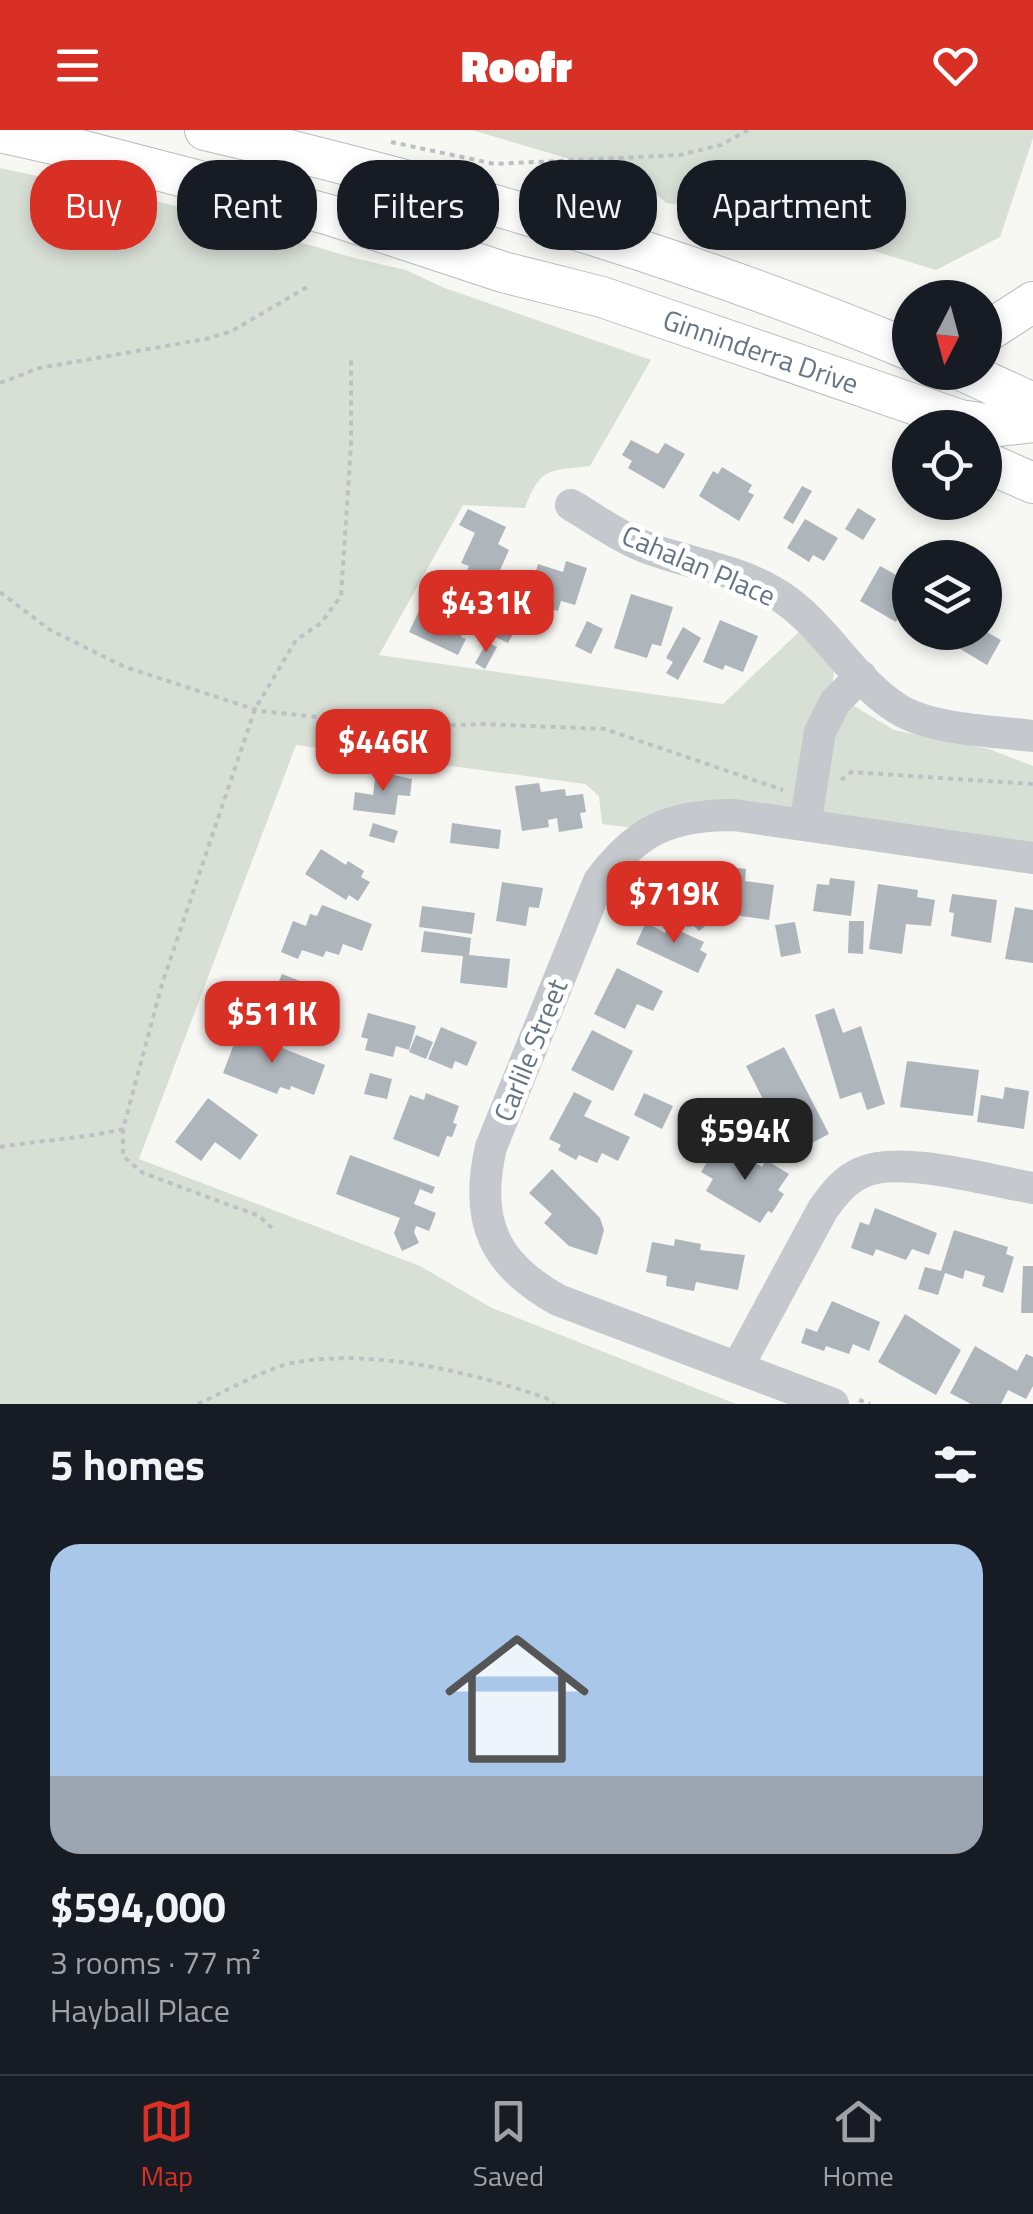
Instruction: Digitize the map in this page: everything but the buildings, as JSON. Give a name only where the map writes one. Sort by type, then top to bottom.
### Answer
[{"type":"main road","name":"Ginninderra Drive","points":[[205,130],[358,166],[566,224],[892,340]]},
{"type":"main road","name":"Ginninderra Drive","points":[[0,132],[330,216],[503,272],[602,297],[960,420],[1030,408]]},
{"type":"main road","name":"Ginninderra Drive","points":[[503,272],[892,421]]},
{"type":"main road","points":[[1002,322],[1033,302]]},
{"type":"main road","name":"Ginninderra Drive","points":[[998,390],[1030,408]]},
{"type":"main road","points":[[1002,469],[1033,483]]},
{"type":"street","name":"Cahalan Place","points":[[571,505],[641,545],[774,593],[808,619],[861,676],[898,708],[924,720],[1033,736]]},
{"type":"street","points":[[807,812],[826,716],[861,676]]},
{"type":"street","name":"Carlile Street","points":[[843,1401],[736,1368],[558,1300],[529,1284],[505,1260],[485,1214],[483,1180],[491,1147],[591,898],[620,853],[664,823],[698,815],[807,812],[1033,858]]},
{"type":"street","points":[[736,1368],[824,1209],[839,1188],[862,1172],[887,1166],[910,1167],[1033,1188]]},
{"type":"path","points":[[388,141],[495,164],[680,155],[721,145],[748,130]]},
{"type":"path","points":[[0,383],[39,368],[128,350],[206,340],[232,330],[307,286]]},
{"type":"path","points":[[272,1228],[258,1216],[142,1173],[123,1156],[123,1130],[162,984],[255,710],[296,640],[321,623],[342,596],[352,446],[351,358]]},
{"type":"path","points":[[0,592],[50,630],[125,667],[255,710],[412,728],[481,724],[604,729],[807,812],[851,772],[1033,784]]},
{"type":"path","points":[[0,1147],[123,1130]]},
{"type":"path","points":[[198,1404],[294,1362],[356,1360],[485,1377],[554,1404]]},
{"type":"path","points":[[843,1401],[870,1404]]},
{"type":"shaded area","points":[[472,130],[1033,130],[1000,237],[936,270],[871,250],[906,250],[906,160],[677,160],[677,204],[666,203],[657,195],[657,160],[574,160]]},
{"type":"shaded area","points":[[0,168],[30,174],[30,250],[157,250],[157,202],[177,207],[177,250],[317,247],[406,270],[442,287],[651,360],[590,466],[548,473],[536,484],[525,508],[463,505],[379,655],[723,704],[802,629],[835,666],[831,692],[894,730],[989,749],[1033,766],[1033,849],[914,830],[635,828],[602,824],[599,796],[585,784],[296,745],[139,1159],[420,1266],[492,1308],[736,1404],[0,1404]]}]
